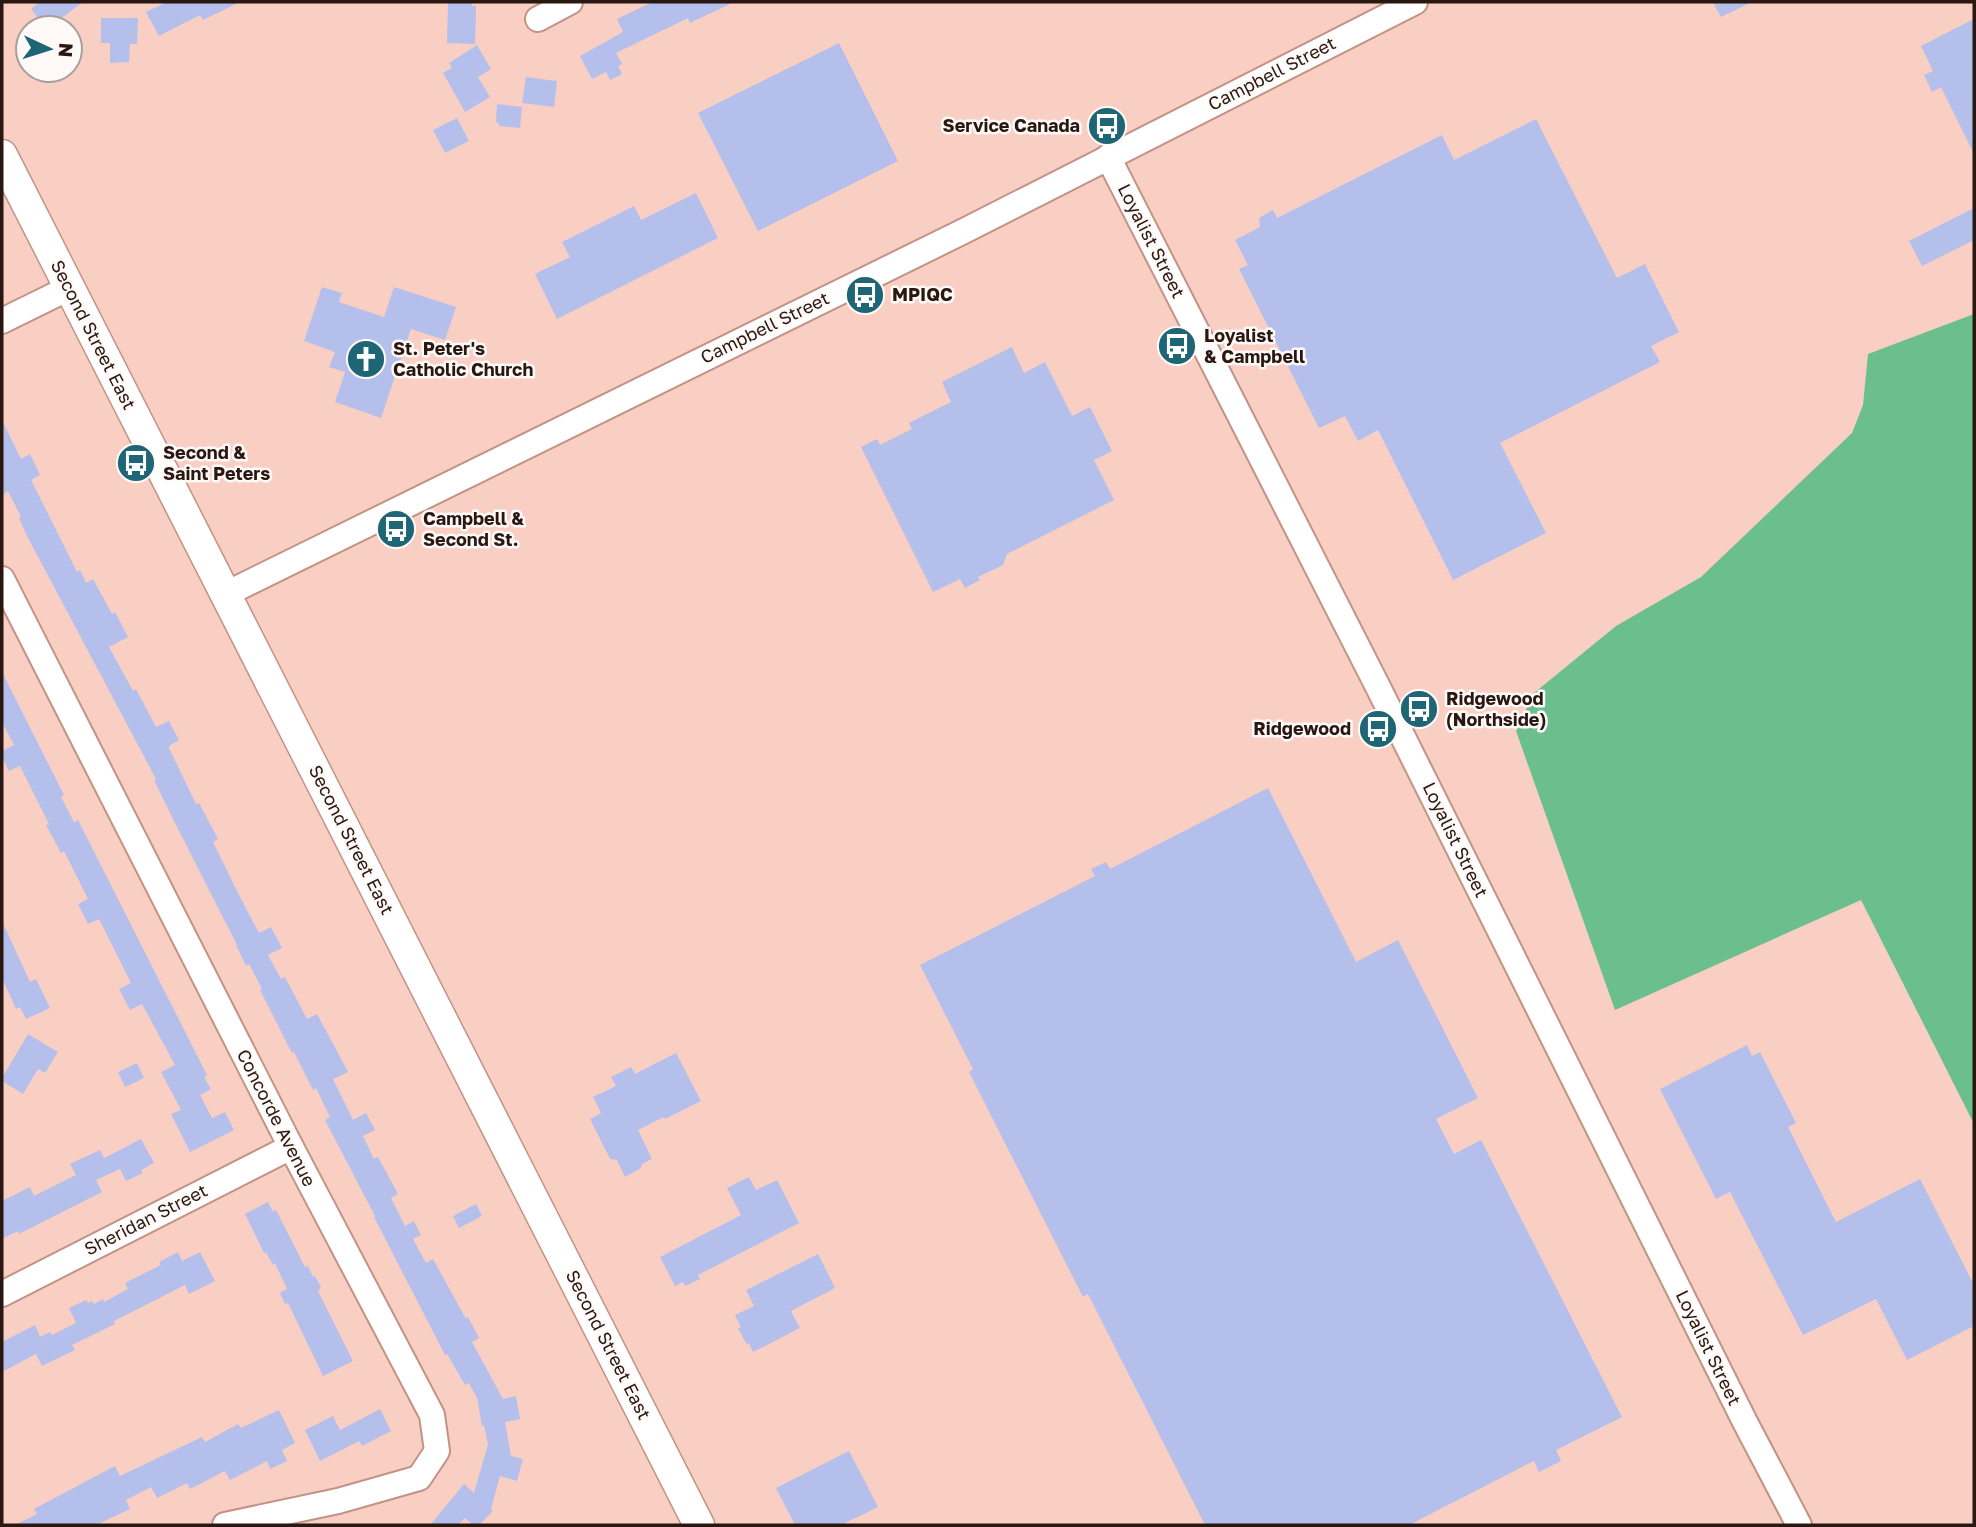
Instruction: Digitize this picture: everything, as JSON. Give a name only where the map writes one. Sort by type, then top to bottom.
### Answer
[{"type":"main road","name":"Second Street East","points":[[2,155],[699,1525]]},
{"type":"street","points":[[538,19],[570,2]]},
{"type":"street","name":"Campbell Street","points":[[226,594],[964,231],[1415,2]]},
{"type":"street","name":"Loyalist Street","points":[[1108,157],[1372,674],[1799,1525]]},
{"type":"street","points":[[2,321],[69,288]]},
{"type":"street","name":"Concorde Avenue","points":[[2,579],[291,1147],[432,1415],[437,1451],[419,1478],[338,1501],[225,1525]]},
{"type":"street","name":"Sheridan Street","points":[[2,1294],[291,1147]]},
{"type":"green space","points":[[1974,314],[1974,1124],[1861,900],[1615,1010],[1516,731],[1534,693],[1616,626],[1701,577],[1852,433],[1863,405],[1868,354]]},
{"type":"building","points":[[40,2],[83,2],[67,14],[35,14],[31,9]]},
{"type":"building","points":[[167,2],[240,2],[203,20],[200,15],[159,36],[146,12]]},
{"type":"building","points":[[448,2],[472,2],[472,6],[476,6],[475,44],[447,43]]},
{"type":"building","points":[[652,2],[734,2],[690,23],[688,18],[616,53],[622,64],[618,66],[622,74],[610,80],[606,72],[592,79],[580,56],[623,32],[617,19]]},
{"type":"building","points":[[1713,2],[1752,2],[1721,17]]},
{"type":"building","points":[[101,18],[138,18],[137,44],[130,44],[129,62],[110,63],[110,43],[101,43]]},
{"type":"building","points":[[1974,19],[1974,154],[1941,87],[1932,92],[1924,75],[1933,71],[1921,46]]},
{"type":"building","points":[[839,43],[898,161],[758,231],[698,113]]},
{"type":"building","points":[[477,45],[491,69],[478,77],[490,97],[465,112],[443,73],[452,68],[449,63]]},
{"type":"building","points":[[526,77],[557,81],[554,107],[522,103]]},
{"type":"building","points":[[497,104],[522,107],[520,128],[499,126],[496,122]]},
{"type":"building","points":[[457,118],[469,141],[445,153],[433,130]]},
{"type":"building","points":[[1536,119],[1617,278],[1645,264],[1679,332],[1651,346],[1660,362],[1500,443],[1546,533],[1453,580],[1378,430],[1358,441],[1345,416],[1319,428],[1239,269],[1248,265],[1235,240],[1260,227],[1259,218],[1273,210],[1277,218],[1442,135],[1454,160]]},
{"type":"building","points":[[696,193],[718,238],[557,319],[535,274],[570,257],[562,242],[634,206],[641,220]]},
{"type":"building","points":[[1974,208],[1974,240],[1922,266],[1909,241]]},
{"type":"building","name":"St. Peter's Catholic Church","points":[[322,287],[342,293],[339,302],[384,317],[394,287],[456,307],[445,340],[411,329],[381,418],[335,402],[345,372],[329,367],[335,352],[304,341]]},
{"type":"building","points":[[1012,347],[1024,373],[1045,362],[1072,416],[1090,407],[1112,451],[1094,460],[1114,500],[1007,554],[1003,565],[978,577],[980,580],[965,588],[960,579],[933,592],[861,447],[877,439],[880,445],[912,429],[909,423],[951,402],[942,382]]},
{"type":"building","points":[[2,420],[21,459],[30,454],[40,475],[31,480],[77,572],[80,570],[86,583],[93,579],[128,637],[109,647],[156,727],[169,721],[179,740],[169,748],[196,804],[199,803],[218,839],[213,842],[238,893],[259,933],[271,927],[282,948],[268,955],[281,979],[285,977],[307,1019],[317,1014],[348,1072],[333,1079],[353,1120],[366,1113],[375,1130],[363,1136],[374,1159],[378,1157],[398,1194],[391,1198],[405,1226],[414,1221],[421,1235],[413,1239],[426,1263],[433,1259],[466,1319],[468,1317],[479,1338],[472,1342],[503,1399],[516,1396],[520,1419],[505,1422],[511,1456],[523,1459],[517,1481],[500,1476],[491,1509],[493,1511],[479,1525],[473,1525],[465,1518],[458,1525],[430,1525],[464,1484],[474,1493],[488,1444],[477,1398],[469,1383],[465,1385],[447,1354],[445,1355],[325,1120],[330,1117],[316,1088],[313,1090],[294,1052],[292,1053],[249,964],[246,966],[154,780],[156,779],[27,536],[8,491],[2,495]]},
{"type":"building","points":[[2,672],[64,795],[61,797],[74,822],[78,820],[207,1075],[204,1077],[211,1089],[200,1095],[212,1118],[225,1112],[234,1130],[190,1152],[171,1114],[181,1110],[161,1072],[175,1065],[142,1004],[130,1010],[119,989],[131,983],[99,919],[88,924],[78,904],[88,899],[64,851],[61,853],[46,825],[49,824],[20,766],[9,771],[2,757],[2,751],[14,745],[2,722]]},
{"type":"building","points":[[1268,788],[1356,962],[1398,940],[1478,1098],[1436,1119],[1454,1154],[1481,1140],[1622,1417],[1556,1450],[1561,1461],[1539,1472],[1534,1461],[1409,1525],[1205,1525],[1088,1294],[1083,1297],[969,1072],[973,1069],[920,965],[1095,876],[1091,869],[1106,862],[1110,869]]},
{"type":"building","points":[[2,921],[30,982],[36,979],[50,1008],[26,1019],[20,1007],[16,1009],[2,978]]},
{"type":"building","points":[[28,1034],[58,1052],[45,1073],[38,1069],[23,1094],[2,1081],[2,1078]]},
{"type":"building","points":[[1747,1045],[1752,1056],[1760,1052],[1796,1123],[1788,1127],[1836,1222],[1920,1179],[1974,1285],[1974,1326],[1907,1360],[1876,1299],[1803,1335],[1730,1192],[1716,1199],[1660,1089]]},
{"type":"building","points":[[676,1053],[701,1101],[638,1130],[652,1159],[625,1177],[617,1160],[610,1159],[590,1119],[601,1113],[593,1097],[616,1086],[611,1077],[631,1067],[635,1074]]},
{"type":"building","points":[[137,1063],[144,1078],[125,1087],[118,1072]]},
{"type":"building","points":[[141,1139],[154,1163],[141,1170],[143,1173],[126,1181],[120,1169],[96,1180],[102,1192],[19,1234],[18,1231],[2,1239],[2,1201],[30,1187],[34,1196],[76,1175],[70,1164],[100,1150],[104,1158]]},
{"type":"building","points":[[749,1177],[756,1190],[777,1180],[799,1223],[698,1275],[700,1279],[685,1286],[683,1282],[675,1286],[660,1257],[741,1215],[727,1188]]},
{"type":"building","points":[[268,1202],[273,1212],[276,1210],[305,1267],[308,1266],[321,1287],[318,1291],[353,1361],[323,1376],[288,1303],[285,1304],[280,1293],[287,1289],[275,1263],[273,1265],[266,1252],[264,1253],[245,1214]]},
{"type":"building","points":[[476,1204],[482,1216],[459,1228],[453,1216]]},
{"type":"building","points":[[178,1252],[182,1261],[200,1252],[215,1281],[189,1294],[185,1285],[114,1321],[115,1324],[72,1345],[75,1350],[42,1366],[36,1354],[2,1372],[2,1342],[35,1325],[40,1337],[50,1332],[52,1335],[76,1323],[69,1308],[86,1300],[94,1304],[103,1299],[104,1302],[128,1289],[125,1283],[161,1265],[159,1262]]},
{"type":"building","points":[[818,1254],[835,1288],[791,1311],[800,1328],[753,1352],[738,1328],[741,1327],[735,1315],[754,1306],[746,1290]]},
{"type":"building","points":[[380,1409],[391,1431],[362,1446],[359,1441],[320,1461],[305,1430],[333,1416],[340,1430]]},
{"type":"building","points":[[279,1410],[295,1443],[282,1450],[287,1461],[270,1469],[267,1461],[230,1480],[225,1471],[190,1489],[187,1483],[157,1498],[151,1487],[126,1500],[130,1509],[96,1525],[15,1525],[37,1514],[34,1509],[115,1466],[120,1476],[202,1437],[205,1442],[238,1424],[241,1428]]},
{"type":"building","points":[[849,1451],[878,1507],[841,1525],[795,1525],[776,1488]]},
{"type":"place","name":"Service Canada","points":[[1107,126]]},
{"type":"place","name":"MPIQC","points":[[865,295]]},
{"type":"place","name":"Loyalist & Campbell","points":[[1177,346]]},
{"type":"place","name":"St. Peter's Catholic Church","points":[[366,359]]},
{"type":"place","name":"Second & Saint Peters","points":[[136,463]]},
{"type":"place","name":"Campbell & Second St.","points":[[396,529]]},
{"type":"place","name":"Ridgewood (Northside)","points":[[1419,709]]},
{"type":"place","name":"Ridgewood","points":[[1378,729]]}]
